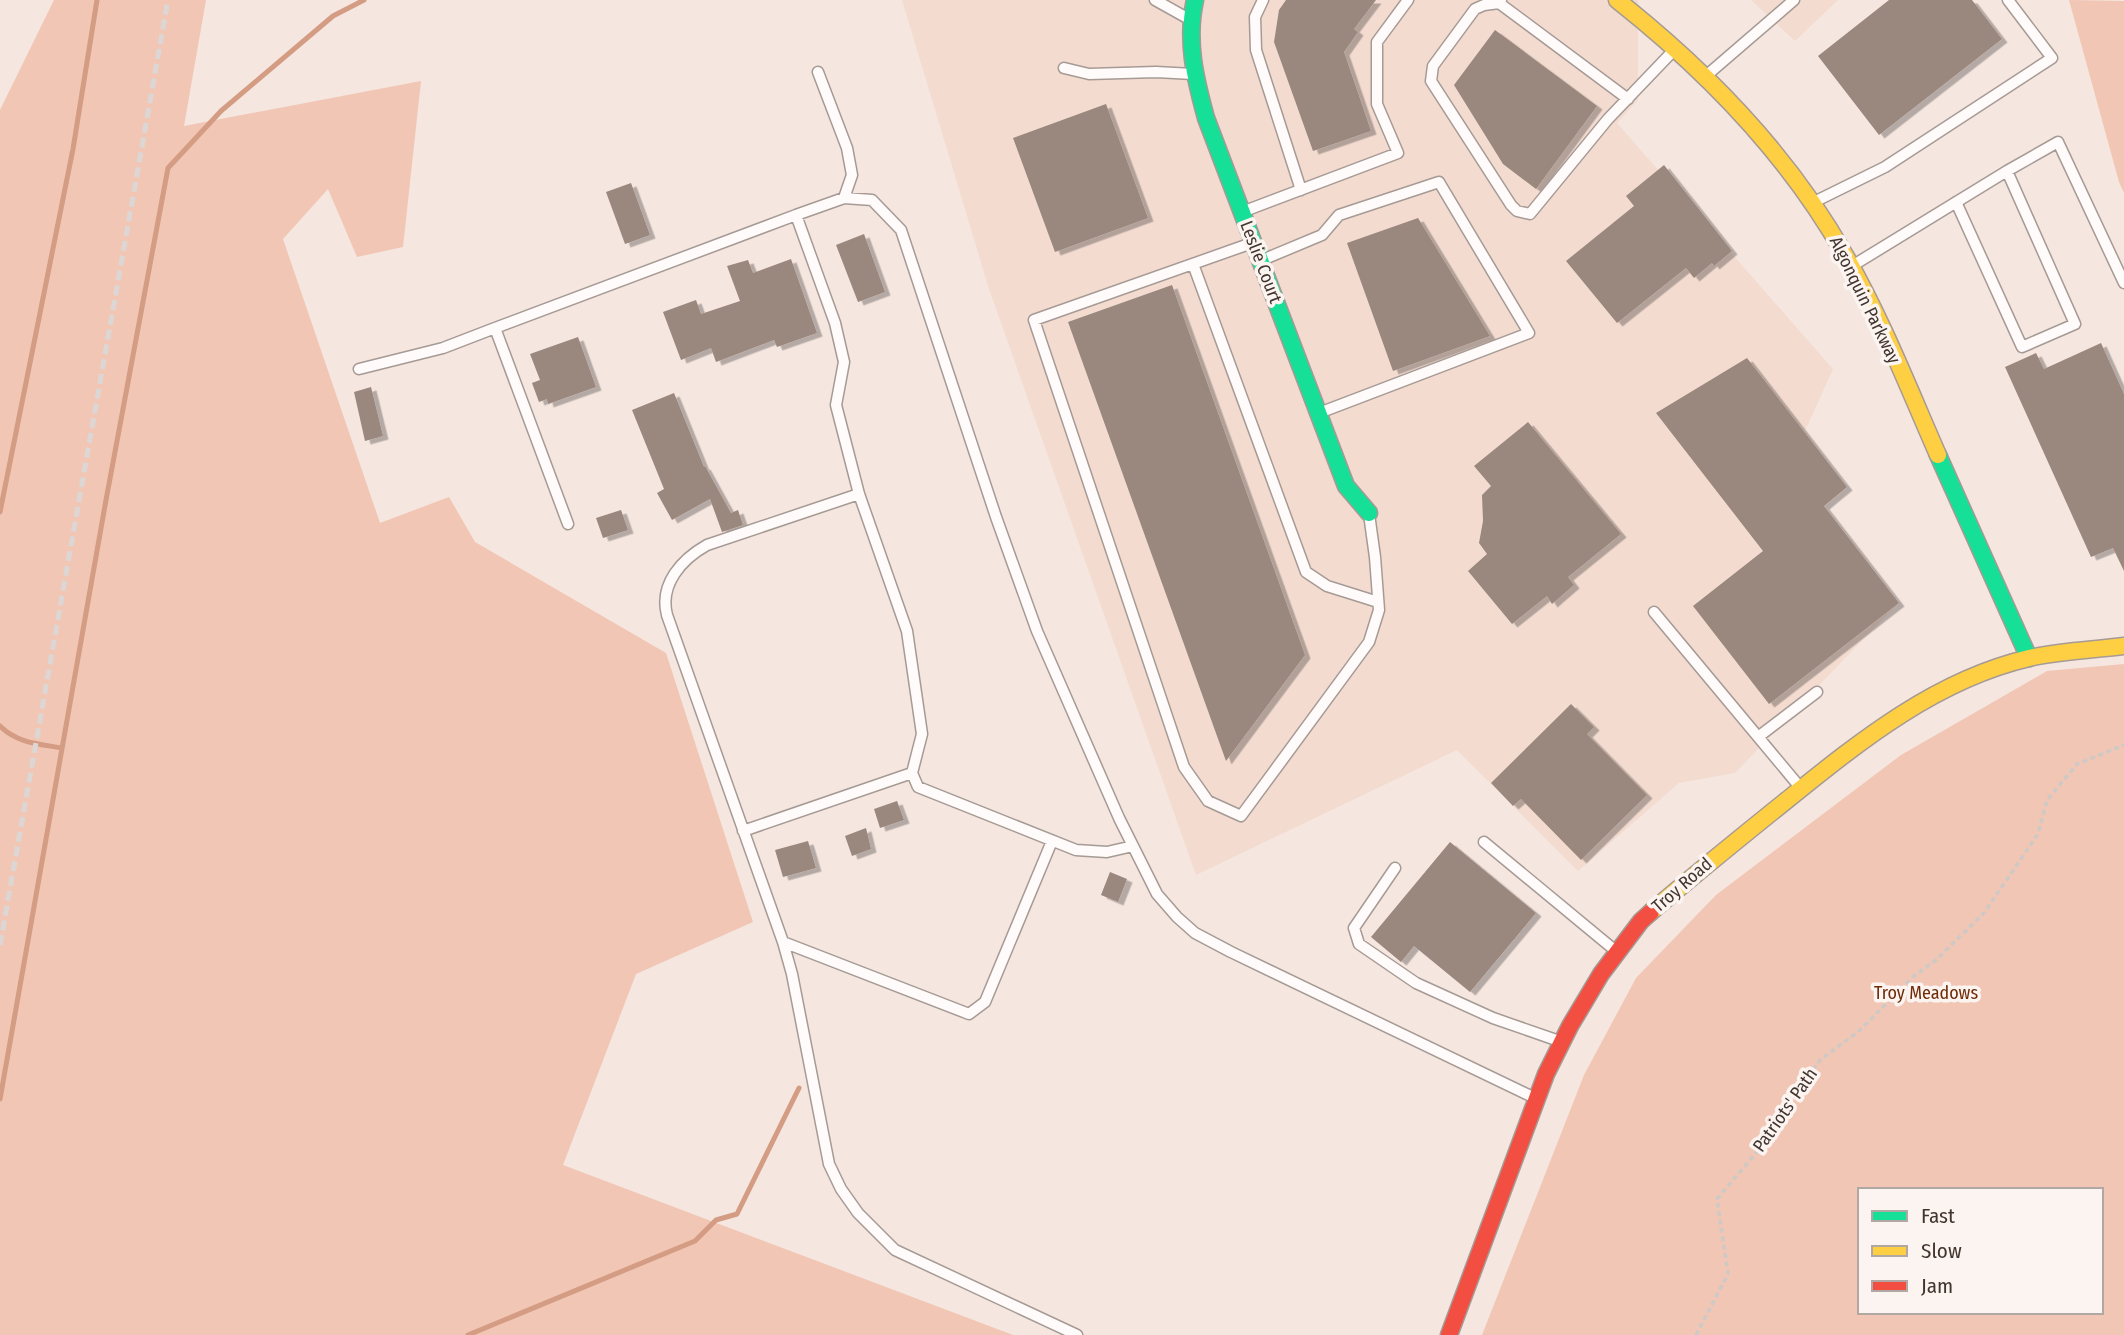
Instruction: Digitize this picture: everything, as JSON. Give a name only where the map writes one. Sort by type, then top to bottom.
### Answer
[{"type":"street","name":"Leslie Court","points":[[1195,0],[1189,19],[1194,74],[1206,118],[1346,486],[1369,513]]},
{"type":"street","name":"Algonquin Parkway","points":[[1628,3],[1706,75],[1764,138],[1813,203],[1852,266],[2029,658]]},
{"type":"street","name":"Troy Road","points":[[1449,1335],[1546,1074],[1601,974],[1641,920],[1697,872],[1892,719],[1938,693],[1986,672],[2029,658],[2124,646]]},
{"type":"lane","points":[[1156,0],[1189,19]]},
{"type":"lane","points":[[1263,0],[1255,17],[1256,50],[1301,190]]},
{"type":"lane","points":[[1242,213],[1398,153],[1377,104],[1377,42],[1408,0]]},
{"type":"lane","points":[[1706,75],[1755,36],[1794,0]]},
{"type":"lane","points":[[1813,203],[1885,167],[2052,58],[2008,0]]},
{"type":"lane","points":[[1628,99],[1500,1],[1475,9],[1433,66],[1431,81],[1511,205],[1517,211],[1530,214],[1608,119],[1628,99],[1676,48]]},
{"type":"lane","points":[[1064,68],[1088,74],[1194,74]]},
{"type":"lane","points":[[818,72],[846,148],[852,175],[844,198]]},
{"type":"lane","points":[[1852,266],[2058,142],[2124,283]]},
{"type":"lane","points":[[1956,202],[2022,346],[2075,324],[2007,171]]},
{"type":"lane","points":[[1260,261],[1322,235],[1339,215],[1439,182],[1529,333],[1318,413]]},
{"type":"lane","points":[[359,369],[443,348],[844,198],[872,200],[901,230],[996,517],[1037,631],[1119,818],[1157,894],[1195,933],[1537,1099]]},
{"type":"lane","points":[[796,215],[835,323],[844,362],[836,405],[859,494],[907,631],[922,734],[912,773],[918,787],[1076,850],[1107,852],[1133,846]]},
{"type":"lane","points":[[1253,243],[1034,320],[1184,767],[1208,801],[1241,816],[1369,642],[1379,610],[1376,556],[1369,513]]},
{"type":"lane","points":[[1193,264],[1306,572],[1328,586],[1378,602]]},
{"type":"lane","points":[[495,328],[568,524]]},
{"type":"lane","points":[[859,494],[707,545],[688,557],[668,587],[664,603],[667,615],[783,942],[792,974],[829,1164],[841,1189],[858,1213],[895,1251],[1077,1335]]},
{"type":"lane","points":[[1654,612],[1801,789]]},
{"type":"lane","points":[[1758,737],[1817,692]]},
{"type":"lane","points":[[743,831],[912,773]]},
{"type":"lane","points":[[783,942],[969,1014],[985,1002],[1052,841]]},
{"type":"lane","points":[[1484,842],[1618,953]]},
{"type":"lane","points":[[1395,868],[1354,928],[1359,944],[1416,983],[1493,1018],[1562,1042]]},
{"type":"path","name":"Patriots' Path","points":[[1696,1335],[1728,1274],[1717,1199],[1766,1141],[1785,1108],[1820,1060],[1858,1031],[1984,913],[2038,834],[2047,800],[2077,764],[2124,745]]},
{"type":"shaded area","points":[[902,0],[1638,0],[1638,100],[1617,123],[1833,369],[1805,431],[1844,485],[1821,504],[1898,603],[1735,773],[1679,783],[1578,871],[1457,750],[1196,875],[989,289]]},
{"type":"shaded area","points":[[1751,0],[1838,0],[1795,41]]},
{"type":"green space","points":[[54,0],[206,0],[184,126],[421,81],[403,247],[357,257],[328,189],[283,239],[380,523],[449,497],[475,542],[666,653],[753,922],[636,974],[563,1165],[1013,1335],[0,1335],[0,110]]},
{"type":"green space","points":[[2069,0],[2124,1],[2124,193],[2119,182]]},
{"type":"green space","name":"Troy Meadows","points":[[2124,664],[2124,1335],[1482,1335],[1584,1075],[1636,978],[1716,895],[1901,755],[2047,671]]},
{"type":"building","points":[[1286,0],[1376,0],[1354,29],[1358,32],[1344,52],[1371,131],[1313,151],[1274,42],[1279,10]]},
{"type":"building","points":[[1889,0],[1972,0],[2002,39],[1879,135],[1818,56]]},
{"type":"building","points":[[1495,30],[1597,106],[1536,189],[1503,164],[1454,85]]},
{"type":"building","points":[[1106,104],[1148,218],[1055,252],[1013,138]]},
{"type":"building","points":[[1664,165],[1732,251],[1694,278],[1686,268],[1617,323],[1566,261],[1634,206],[1626,196]]},
{"type":"building","points":[[631,183],[650,235],[625,244],[606,192]]},
{"type":"building","points":[[1418,218],[1490,336],[1393,371],[1347,243]]},
{"type":"building","points":[[864,234],[885,292],[858,302],[836,245]]},
{"type":"building","points":[[791,259],[817,333],[777,347],[774,340],[716,362],[711,348],[681,360],[663,312],[696,300],[701,314],[740,301],[727,266],[748,260],[753,273]]},
{"type":"building","points":[[1172,285],[1305,655],[1226,761],[1068,322]]},
{"type":"building","points":[[578,337],[596,387],[548,404],[547,399],[539,402],[532,383],[540,380],[530,354]]},
{"type":"building","points":[[2101,343],[2124,394],[2124,571],[2113,548],[2091,557],[2005,367],[2036,353],[2044,369]]},
{"type":"building","points":[[1747,358],[1847,487],[1824,506],[1899,603],[1769,704],[1693,606],[1763,551],[1656,413]]},
{"type":"building","points":[[371,387],[383,436],[365,441],[354,392]]},
{"type":"building","points":[[674,393],[704,467],[731,513],[738,510],[743,525],[722,532],[710,499],[672,520],[657,493],[664,489],[632,410]]},
{"type":"building","points":[[1528,422],[1621,534],[1568,577],[1574,585],[1552,604],[1547,596],[1512,624],[1468,571],[1487,554],[1479,543],[1483,521],[1482,495],[1491,486],[1474,466]]},
{"type":"building","points":[[621,510],[628,530],[603,538],[596,518]]},
{"type":"building","points":[[1571,704],[1594,727],[1587,734],[1647,795],[1581,860],[1521,799],[1513,806],[1491,783]]},
{"type":"building","points":[[897,801],[904,820],[880,828],[874,809]]},
{"type":"building","points":[[866,828],[871,849],[852,856],[845,836]]},
{"type":"building","points":[[808,841],[816,868],[783,877],[775,850]]},
{"type":"building","points":[[1450,842],[1536,913],[1470,992],[1414,946],[1401,962],[1371,937]]},
{"type":"building","points":[[1110,872],[1127,879],[1118,902],[1101,895]]},
{"type":"waterway","points":[[0,512],[73,149],[97,0]]},
{"type":"waterway","points":[[0,1099],[168,168],[221,111],[333,16],[364,0]]},
{"type":"waterway","points":[[0,726],[21,739],[62,748]]},
{"type":"waterway","points":[[468,1335],[695,1241],[716,1220],[737,1214],[799,1088]]},
{"type":"railway","points":[[0,945],[168,0]]},
{"type":"traffic: fast","points":[[1195,0],[1192,45],[1195,74],[1206,118],[1346,486],[1369,513]]},
{"type":"traffic: fast","points":[[1938,455],[2029,658]]},
{"type":"traffic: slow","points":[[1617,0],[1714,86],[1744,117],[1799,184],[1824,220],[1859,281],[1895,355],[1938,455]]},
{"type":"traffic: slow","points":[[1651,912],[1842,756],[1930,697],[1962,681],[2029,658],[2124,646]]},
{"type":"traffic: jam","points":[[1449,1335],[1546,1074],[1570,1026],[1601,974],[1641,921],[1651,912]]}]
